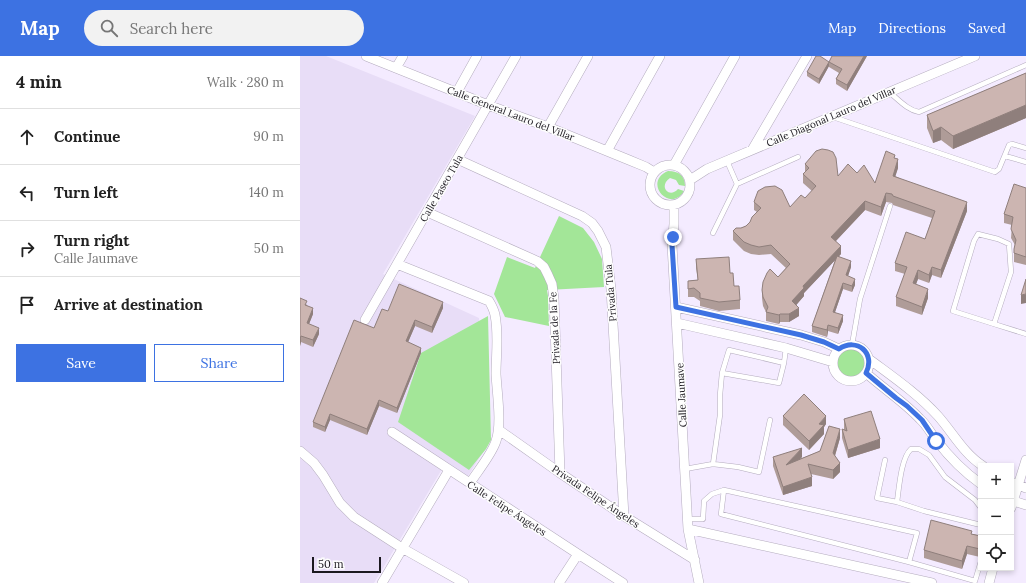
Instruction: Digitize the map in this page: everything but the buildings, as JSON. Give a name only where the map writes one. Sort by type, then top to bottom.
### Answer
[{"type":"street","name":"Calle General Lauro del Villar","points":[[366,56],[488,105],[548,127],[646,167],[654,172]]},
{"type":"street","points":[[396,68],[403,56]]},
{"type":"street","points":[[457,92],[477,56]]},
{"type":"street","name":"Calle Paseo Tula","points":[[365,320],[516,56]]},
{"type":"street","points":[[548,127],[588,56]]},
{"type":"street","points":[[607,151],[660,56]]},
{"type":"street","points":[[674,165],[736,56]]},
{"type":"street","points":[[752,150],[807,56]]},
{"type":"street","name":"Calle Diagonal Lauro del Villar","points":[[690,180],[707,169],[975,56]]},
{"type":"street","name":"Privada Tula","points":[[457,159],[582,216],[592,223],[606,247],[611,289],[624,516]]},
{"type":"street","points":[[674,165],[683,169],[686,173],[690,180],[690,188],[686,198],[682,202],[666,206],[653,198],[649,188],[651,177],[658,168],[662,166],[674,165]]},
{"type":"street","name":"Calle Jaumave","points":[[674,205],[672,245],[688,524],[699,583]]},
{"type":"street","name":"Privada de la Fe","points":[[427,212],[537,261],[544,267],[552,284],[556,326],[560,473]]},
{"type":"street","points":[[397,264],[489,301],[493,308],[497,335],[496,375],[499,430],[492,450],[470,483]]},
{"type":"street","points":[[676,307],[801,335],[824,342],[839,349]]},
{"type":"street","points":[[677,323],[786,348],[833,362]]},
{"type":"street","points":[[869,359],[866,373],[863,377],[855,381],[845,380],[837,375],[833,367],[834,357],[839,349],[852,344],[861,348],[865,351],[869,359],[930,408],[945,424],[967,453],[978,463]]},
{"type":"street","points":[[866,373],[922,420],[949,456],[966,473],[978,482]]},
{"type":"street","name":"Privada Felipe Ángeles","points":[[499,430],[624,516],[695,560]]},
{"type":"street","name":"Calle Felipe Ángeles","points":[[392,432],[623,583]]},
{"type":"street","points":[[300,451],[314,463],[340,503],[354,517],[402,548],[464,583]]},
{"type":"street","points":[[1013,499],[1026,460]]},
{"type":"street","points":[[382,583],[449,470]]},
{"type":"street","points":[[1014,503],[1026,505]]},
{"type":"street","points":[[688,524],[932,583]]},
{"type":"street","points":[[559,583],[578,554]]},
{"type":"street","points":[[989,583],[992,571]]},
{"type":"lane","points":[[889,92],[907,107],[919,112],[1026,65]]},
{"type":"lane","points":[[831,117],[995,172],[999,169],[1009,145],[1012,144],[1026,148]]},
{"type":"lane","points":[[1005,156],[1026,162]]},
{"type":"lane","points":[[713,233],[737,184],[798,157]]},
{"type":"lane","points":[[727,161],[737,184]]},
{"type":"lane","points":[[852,344],[860,299],[890,206]]},
{"type":"lane","points":[[994,324],[1011,272],[1009,244],[998,239],[978,234],[974,241],[953,311],[994,324],[1026,334]]},
{"type":"lane","points":[[722,373],[780,383],[786,348]]},
{"type":"lane","points":[[713,464],[720,415],[722,373],[729,350],[784,363]]},
{"type":"lane","points":[[685,469],[713,464],[738,467],[759,472],[770,420]]},
{"type":"lane","points":[[897,502],[904,459],[907,452],[911,449],[919,449],[929,455],[945,477],[978,504]]},
{"type":"lane","points":[[885,460],[877,498],[978,524]]},
{"type":"lane","points":[[688,524],[703,519],[704,501],[712,494],[724,490],[917,534],[909,562]]},
{"type":"lane","points":[[724,490],[721,514],[909,562],[975,581],[978,571]]},
{"type":"shaded area","points":[[300,56],[326,56],[475,116],[383,274],[479,318],[488,444],[463,484],[442,469],[374,583],[300,583]]},
{"type":"green space","points":[[668,171],[678,173],[683,177],[685,182],[685,186],[679,185],[676,180],[670,178],[667,181],[665,188],[668,192],[675,192],[678,189],[684,191],[678,197],[672,199],[666,198],[661,194],[658,188],[658,182],[661,176]]},
{"type":"green space","points":[[559,216],[583,228],[594,242],[602,259],[604,287],[547,290],[549,326],[505,317],[494,294],[507,257],[535,268]]},
{"type":"green space","points":[[488,316],[491,440],[486,449],[469,470],[398,422],[421,353]]},
{"type":"green space","points":[[851,348],[862,353],[867,364],[862,375],[851,380],[840,375],[835,364],[840,353]]},
{"type":"route","points":[[673,237],[672,245],[676,307],[801,335],[824,342],[839,349],[847,345],[857,345],[868,355],[869,364],[866,373],[922,420],[936,441]]}]
